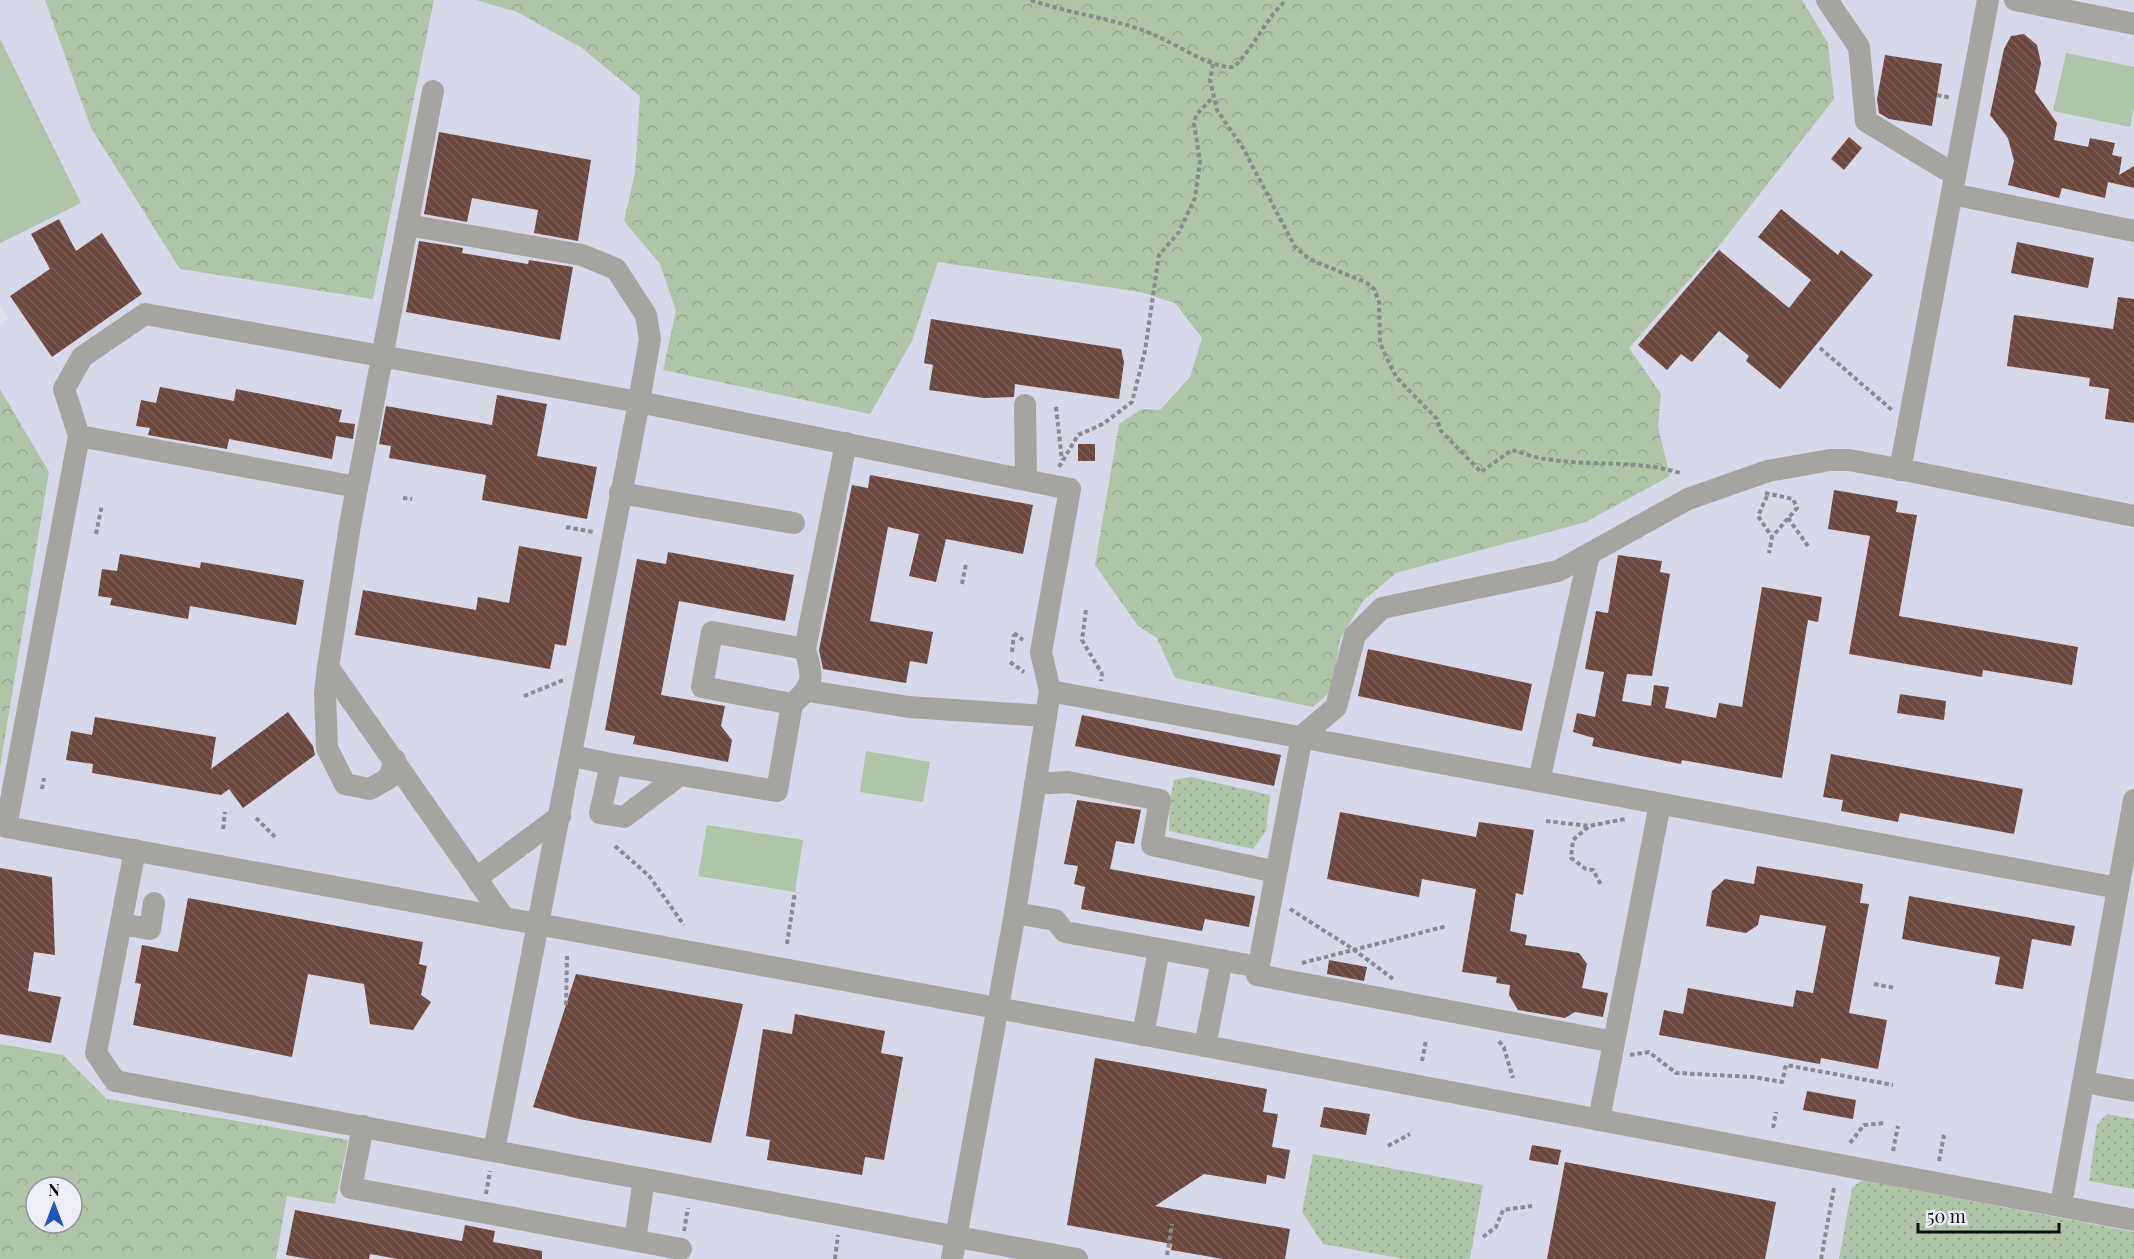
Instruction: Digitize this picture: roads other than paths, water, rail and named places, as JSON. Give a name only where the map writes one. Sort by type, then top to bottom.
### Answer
[{"type":"street","points":[[1827,0],[1859,47],[1866,121],[1953,185],[2134,231]]},
{"type":"street","points":[[1900,470],[1988,0]]},
{"type":"street","points":[[2015,0],[2134,24]]},
{"type":"street","points":[[395,760],[389,778],[370,789],[345,783],[327,748],[325,693],[357,487],[433,91]]},
{"type":"street","points":[[407,225],[582,255],[616,269],[646,315],[650,339],[572,756],[494,1151]]},
{"type":"street","points":[[954,1248],[997,1009],[1015,913],[1050,691],[1041,652],[1070,489],[639,402],[145,314],[82,357],[64,388],[79,436],[6,828],[135,850],[997,1009],[1205,1046],[2134,1220]]},
{"type":"street","points":[[1025,405],[1026,479]]},
{"type":"street","points":[[79,436],[357,487]]},
{"type":"street","points":[[572,756],[777,791],[800,697],[812,673],[805,649],[846,443]]},
{"type":"street","points":[[1612,1050],[1479,1017],[1257,975],[1302,736],[1336,707],[1355,634],[1382,608],[1558,571],[1688,499],[1768,471],[1830,460],[1849,460],[2134,516]]},
{"type":"street","points":[[620,493],[794,523]]},
{"type":"street","points":[[1539,781],[1589,554]]},
{"type":"street","points":[[805,649],[712,632],[702,687],[909,707],[1046,716]]},
{"type":"street","points":[[328,667],[504,918]]},
{"type":"street","points":[[1050,691],[1660,804],[1793,826],[2118,888]]},
{"type":"street","points":[[600,813],[611,764]]},
{"type":"street","points":[[478,878],[561,811],[624,817],[680,775]]},
{"type":"street","points":[[1035,783],[1068,782],[1160,800],[1152,845],[1276,872]]},
{"type":"street","points":[[2061,1206],[2134,800]]},
{"type":"street","points":[[1599,1120],[1660,804]]},
{"type":"street","points":[[135,850],[96,1053],[115,1081],[644,1179],[954,1248],[1077,1259]]},
{"type":"street","points":[[121,924],[150,929],[154,903]]},
{"type":"street","points":[[1015,913],[1055,921],[1065,932],[1259,967]]},
{"type":"street","points":[[1143,1035],[1159,950]]},
{"type":"street","points":[[1205,1046],[1222,960]]},
{"type":"street","points":[[2084,1082],[2134,1091]]},
{"type":"street","points":[[363,1126],[351,1188],[681,1248]]},
{"type":"street","points":[[635,1240],[644,1179]]}]
